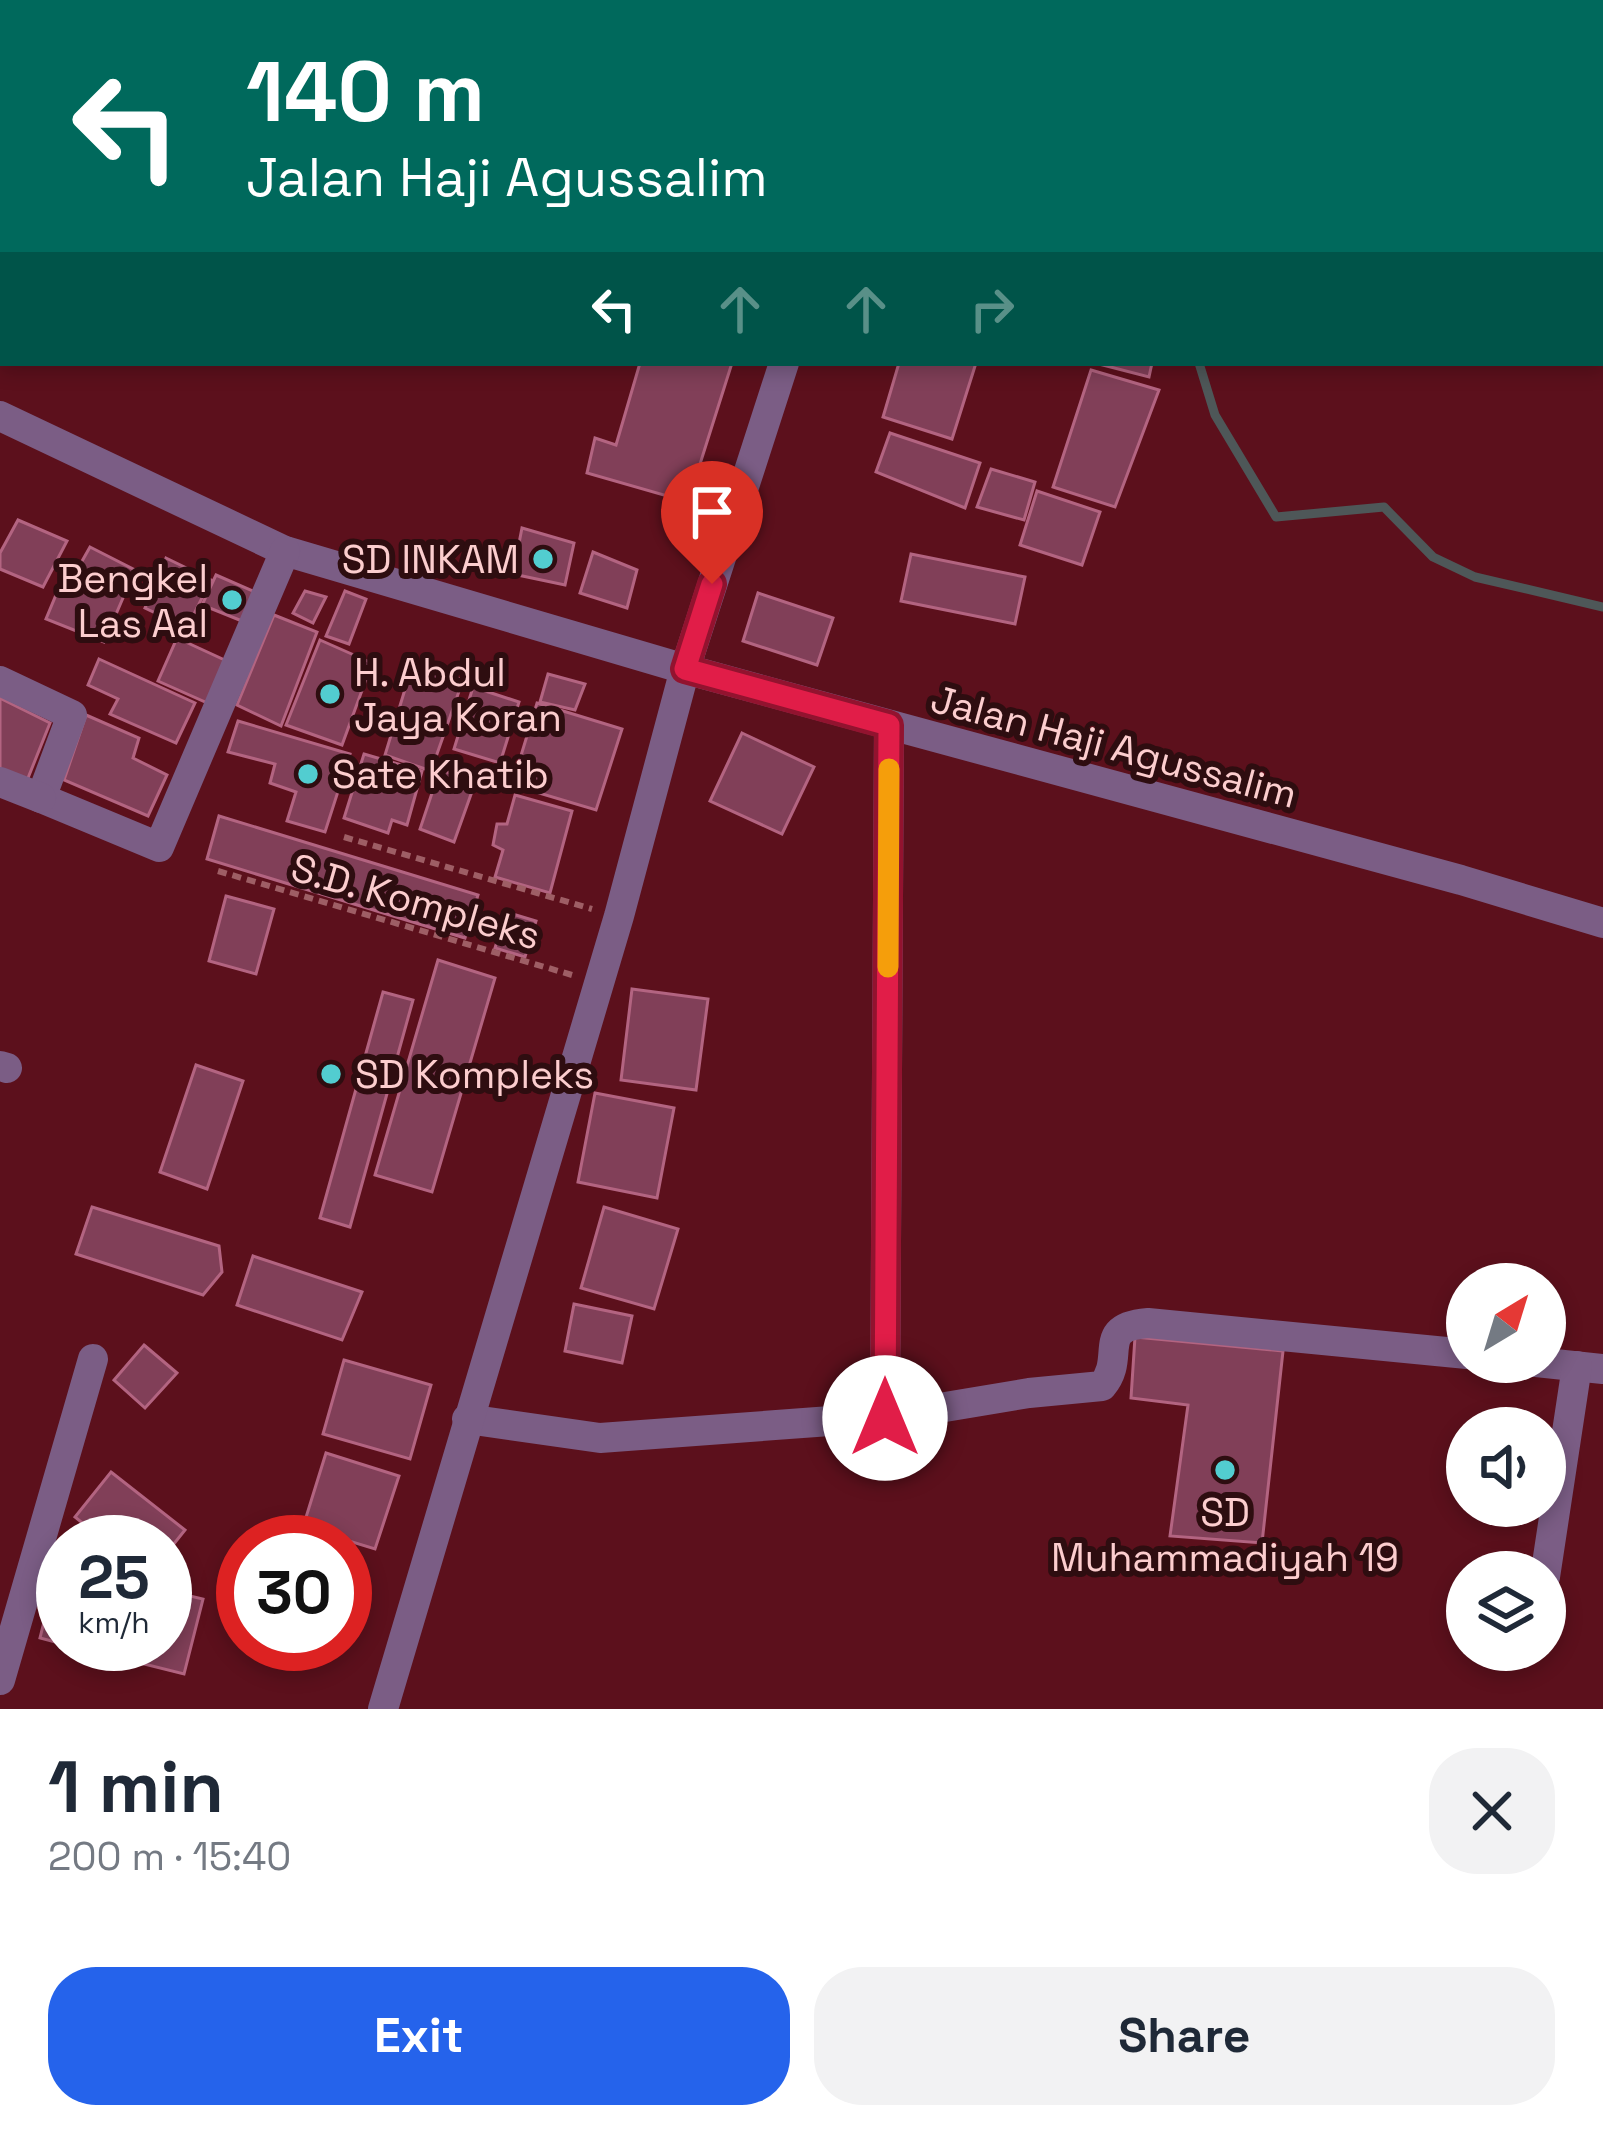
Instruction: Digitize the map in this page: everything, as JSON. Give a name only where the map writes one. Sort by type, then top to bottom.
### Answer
[{"type":"street","points":[[383,1709],[619,916],[685,669],[776,366]]},
{"type":"street","name":"Jalan Haji Agussalim","points":[[0,416],[284,550],[685,669],[1603,923]]},
{"type":"street","points":[[0,782],[159,847],[284,550]]},
{"type":"street","points":[[0,681],[72,715],[40,798]]},
{"type":"street","points":[[885,1418],[889,725]]},
{"type":"street","points":[[467,1419],[600,1438],[885,1418],[1102,1386],[1112,1367],[1113,1341],[1127,1325],[1148,1323],[1446,1352]]},
{"type":"street","points":[[0,1680],[93,1358]]},
{"type":"street","points":[[1551,1551],[1590,1368]]},
{"type":"path","points":[[344,837],[619,916]]},
{"type":"path","name":"S.D. Kompleks","points":[[218,871],[598,983]]},
{"type":"building","points":[[639,366],[731,366],[688,502],[587,473],[595,438],[616,445]]},
{"type":"building","points":[[898,366],[975,366],[952,439],[883,417]]},
{"type":"building","points":[[1107,366],[1151,366],[1149,377]]},
{"type":"building","points":[[1091,370],[1159,390],[1115,507],[1053,487]]},
{"type":"building","points":[[890,433],[980,463],[965,508],[876,472]]},
{"type":"building","points":[[991,469],[1035,482],[1024,520],[977,507]]},
{"type":"building","points":[[1037,491],[1100,512],[1082,565],[1020,545]]},
{"type":"building","points":[[18,520],[67,541],[43,587],[0,569],[0,553]]},
{"type":"building","name":"SD INKAM","points":[[522,528],[574,543],[565,585],[513,574]]},
{"type":"building","points":[[90,547],[135,570],[104,642],[46,619],[68,566],[77,570]]},
{"type":"building","points":[[593,552],[637,570],[627,608],[580,593]]},
{"type":"building","points":[[911,554],[1025,577],[1015,624],[901,601]]},
{"type":"building","points":[[166,558],[211,580],[187,628],[145,608]]},
{"type":"building","name":"Bengkel Las Aal","points":[[216,575],[262,595],[247,623],[202,605]]},
{"type":"building","points":[[305,591],[326,597],[313,623],[293,613]]},
{"type":"building","points":[[345,591],[366,599],[349,644],[326,636]]},
{"type":"building","points":[[758,593],[833,618],[817,665],[743,641]]},
{"type":"building","points":[[274,615],[317,632],[281,726],[237,705]]},
{"type":"building","points":[[177,638],[231,663],[212,705],[158,681]]},
{"type":"building","name":"H. Abdul Jaya Koran","points":[[320,640],[372,663],[342,745],[286,725]]},
{"type":"building","points":[[99,659],[195,703],[176,743],[110,714],[118,699],[88,685]]},
{"type":"building","points":[[413,663],[463,680],[431,771],[385,755]]},
{"type":"building","points":[[548,674],[585,684],[575,710],[540,702]]},
{"type":"building","points":[[473,687],[519,702],[500,763],[454,749]]},
{"type":"building","points":[[0,698],[50,723],[24,788],[0,777]]},
{"type":"building","points":[[537,703],[622,729],[596,810],[512,785]]},
{"type":"building","points":[[86,715],[139,738],[133,758],[167,775],[148,816],[64,780]]},
{"type":"building","name":"Sate Khatib","points":[[238,721],[350,754],[325,832],[287,821],[296,792],[270,783],[275,764],[228,752]]},
{"type":"building","points":[[742,733],[814,767],[782,834],[710,801]]},
{"type":"building","points":[[364,754],[422,771],[407,825],[392,820],[388,833],[344,818]]},
{"type":"building","points":[[440,769],[475,783],[454,842],[420,829]]},
{"type":"building","points":[[515,795],[572,811],[550,893],[495,877],[503,850],[493,845],[497,824],[507,824]]},
{"type":"building","points":[[219,816],[478,895],[465,938],[207,859]]},
{"type":"building","points":[[226,896],[274,909],[256,974],[209,961]]},
{"type":"building","points":[[506,912],[536,921],[525,957],[495,948]]},
{"type":"building","points":[[438,960],[495,978],[432,1192],[375,1175]]},
{"type":"building","points":[[632,989],[708,999],[696,1090],[621,1080]]},
{"type":"building","points":[[383,992],[413,1000],[350,1227],[320,1218]]},
{"type":"building","points":[[196,1065],[243,1081],[207,1189],[160,1172]]},
{"type":"building","points":[[595,1093],[674,1108],[657,1198],[578,1182]]},
{"type":"building","points":[[92,1207],[219,1246],[222,1272],[203,1295],[76,1254]]},
{"type":"building","points":[[604,1207],[678,1229],[654,1309],[581,1288]]},
{"type":"building","points":[[253,1256],[362,1292],[342,1340],[237,1305]]},
{"type":"building","points":[[574,1304],[632,1316],[622,1363],[565,1351]]},
{"type":"building","name":"SD Muhammadiyah 19","points":[[1135,1337],[1283,1351],[1262,1543],[1170,1536],[1188,1405],[1131,1398]]},
{"type":"building","points":[[144,1345],[177,1373],[145,1408],[114,1380]]},
{"type":"building","points":[[344,1360],[431,1385],[410,1459],[323,1434]]},
{"type":"building","points":[[326,1453],[399,1476],[375,1549],[372,1515],[307,1515]]},
{"type":"building","points":[[111,1472],[166,1515],[77,1515]]},
{"type":"building","points":[[192,1596],[203,1599],[192,1642]]},
{"type":"waterway","points":[[1200,366],[1215,415],[1276,517],[1384,507],[1433,557],[1475,577],[1603,607]]},
{"type":"slow traffic","points":[[888,967],[889,769]]},
{"type":"place","name":"SD INKAM","points":[[543,559]]},
{"type":"place","name":"Bengkel Las Aal","points":[[232,600]]},
{"type":"place","name":"H. Abdul Jaya Koran","points":[[330,694]]},
{"type":"place","name":"Sate Khatib","points":[[308,774]]},
{"type":"place","name":"SD Kompleks","points":[[331,1074]]},
{"type":"place","name":"SD Muhammadiyah 19","points":[[1225,1470]]},
{"type":"route","points":[[712,584],[685,669],[889,725],[885,1418]]}]
